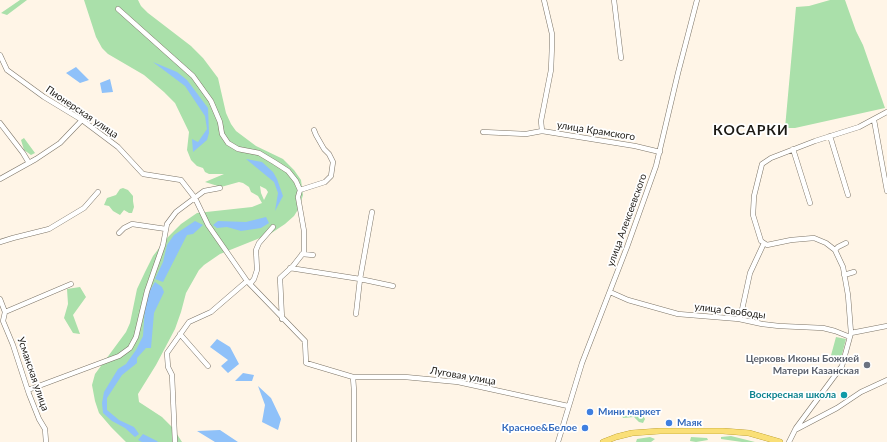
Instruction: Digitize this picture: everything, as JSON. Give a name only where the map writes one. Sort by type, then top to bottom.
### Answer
[{"type":"main road","points":[[603,442],[632,433],[722,431],[749,433],[780,442]]},
{"type":"street","name":"улица Крамского","points":[[544,0],[552,34],[552,45],[550,70],[541,121],[542,131],[636,146],[660,152]]},
{"type":"street","points":[[614,0],[621,58]]},
{"type":"street","name":"улица Алексеевского","points":[[558,442],[582,363],[610,292],[656,166],[697,0]]},
{"type":"street","points":[[118,9],[193,76],[211,100],[220,122],[222,134],[228,143],[238,149],[259,153],[288,171],[300,190],[298,197],[304,231],[304,252],[280,278],[282,319]]},
{"type":"street","name":"Пионерская улица","points":[[0,55],[7,70],[44,97],[82,120],[118,147],[143,174],[182,180]]},
{"type":"street","points":[[789,442],[795,430],[842,366],[850,335],[843,267],[835,250],[826,243],[814,238],[791,240],[767,245],[761,241],[753,215],[754,196],[762,164],[771,158],[859,127],[887,112]]},
{"type":"street","points":[[0,179],[29,163],[60,143],[82,120]]},
{"type":"street","points":[[874,120],[887,191]]},
{"type":"street","points":[[0,123],[24,153],[29,163]]},
{"type":"street","points":[[300,190],[325,182],[331,176],[333,162],[314,130]]},
{"type":"street","points":[[483,132],[526,134],[542,131]]},
{"type":"street","points":[[830,136],[848,196]]},
{"type":"street","points":[[793,150],[810,203]]},
{"type":"street","name":"Луговая улица","points":[[182,180],[195,198],[208,225],[248,283],[305,341],[306,363],[352,377],[405,377],[458,382],[568,406]]},
{"type":"street","points":[[28,390],[119,356],[130,348],[136,337],[147,291],[163,245],[167,224],[176,212],[204,191],[220,188]]},
{"type":"street","points":[[0,242],[49,229],[68,216],[84,208],[98,192]]},
{"type":"street","points":[[356,314],[360,279],[372,212]]},
{"type":"street","points":[[119,232],[132,224],[166,229]]},
{"type":"street","points":[[175,442],[172,375],[168,367],[167,353],[189,322],[211,312],[254,279],[257,270],[256,250],[259,243],[273,227]]},
{"type":"street","points":[[740,319],[750,273],[764,243]]},
{"type":"street","points":[[835,250],[846,243]]},
{"type":"street","points":[[302,254],[313,255]]},
{"type":"street","points":[[290,268],[360,279],[393,286]]},
{"type":"street","points":[[844,275],[854,272]]},
{"type":"street","points":[[4,312],[71,284]]},
{"type":"street","name":"улица Свободы","points":[[610,292],[628,300],[678,314],[740,319],[779,326],[822,328],[835,330],[850,335]]},
{"type":"street","name":"Усманская улица","points":[[0,299],[4,312],[3,321],[39,419],[45,429],[46,442]]},
{"type":"street","points":[[850,335],[887,326]]},
{"type":"street","points":[[180,334],[208,366]]},
{"type":"street","points":[[352,377],[354,391],[354,442]]},
{"type":"street","points":[[795,430],[837,408],[861,392],[887,380]]},
{"type":"green space","points":[[20,0],[27,0],[7,15],[1,13]]},
{"type":"green space","points":[[84,0],[138,0],[141,6],[148,13],[191,46],[203,58],[218,78],[226,113],[236,131],[256,146],[283,159],[301,180],[303,195],[299,208],[294,216],[285,224],[270,234],[220,254],[199,270],[186,293],[175,329],[156,365],[138,394],[139,402],[162,417],[173,428],[182,442],[126,442],[99,413],[92,385],[95,374],[126,332],[130,323],[137,289],[153,256],[166,239],[181,224],[197,213],[252,207],[262,203],[258,196],[251,192],[249,187],[243,183],[239,182],[221,187],[205,182],[224,174],[209,174],[191,160],[187,150],[189,132],[175,103],[144,75],[108,54],[102,48],[96,37]],"holes":[[[260,186],[268,192],[264,200]]]},
{"type":"green space","points":[[830,0],[845,0],[856,31],[863,45],[885,108],[795,128],[785,128],[796,7],[809,6]]},
{"type":"green space","points":[[24,138],[35,153],[31,155],[24,150],[21,140]]},
{"type":"green space","points":[[123,188],[128,190],[133,196],[134,207],[132,213],[124,210],[120,215],[113,211],[109,206],[104,205],[107,198],[116,195],[120,189]]},
{"type":"green space","points":[[80,287],[86,297],[73,315],[80,334],[73,333],[64,318],[68,304],[67,289]]},
{"type":"green space","points":[[836,337],[846,339],[840,362],[830,359]]},
{"type":"green space","points":[[642,414],[645,419],[643,423],[639,422],[634,417],[623,418],[622,416]]},
{"type":"green space","points":[[731,436],[755,442],[721,439],[721,437]]},
{"type":"green space","points":[[650,437],[655,439],[651,442],[636,442],[637,439]]},
{"type":"green space","points":[[691,437],[707,438],[708,440],[696,442],[690,441]]},
{"type":"water","points":[[153,62],[177,72],[187,80],[208,108],[209,133],[207,140],[193,152],[192,139],[198,142],[207,129],[205,116],[185,86]]},
{"type":"water","points":[[76,67],[89,80],[80,83],[66,73]]},
{"type":"water","points":[[110,79],[113,92],[102,93],[100,83]]},
{"type":"water","points":[[246,159],[262,162],[273,172],[277,179],[283,196],[275,211],[278,193],[274,182]]},
{"type":"water","points":[[266,217],[269,223],[261,228],[241,231],[227,227],[217,228],[213,225],[218,221],[246,222]]},
{"type":"water","points":[[195,221],[203,225],[193,234],[187,235],[163,282],[155,279],[163,262],[167,245],[174,235]]},
{"type":"water","points":[[155,282],[162,287],[164,292],[154,313],[151,348],[146,348],[137,358],[137,363],[122,375],[107,398],[107,410],[119,420],[134,427],[139,434],[135,437],[103,413],[102,403],[104,392],[118,369],[126,364],[136,350],[143,336],[145,306],[149,292]]},
{"type":"water","points":[[217,339],[230,347],[239,364],[228,373],[221,366],[228,360],[210,347]]},
{"type":"water","points":[[243,373],[254,375],[252,381],[235,381]]},
{"type":"water","points":[[258,386],[271,398],[281,419],[278,430],[262,422],[265,405]]},
{"type":"water","points":[[220,430],[238,442],[215,442],[197,431]]},
{"type":"water","points":[[143,434],[158,442],[142,442],[138,440]]},
{"type":"place","name":"Церковь Иконы Божией Матери Казанская","points":[[867,365]]},
{"type":"place","name":"Воскресная школа","points":[[844,395]]},
{"type":"place","name":"Мини маркет","points":[[590,412]]},
{"type":"place","name":"Маяк","points":[[669,423]]},
{"type":"place","name":"Красное&Белое","points":[[585,428]]},
{"type":"district","name":"КОСАРКИ","points":[[751,130]]}]
